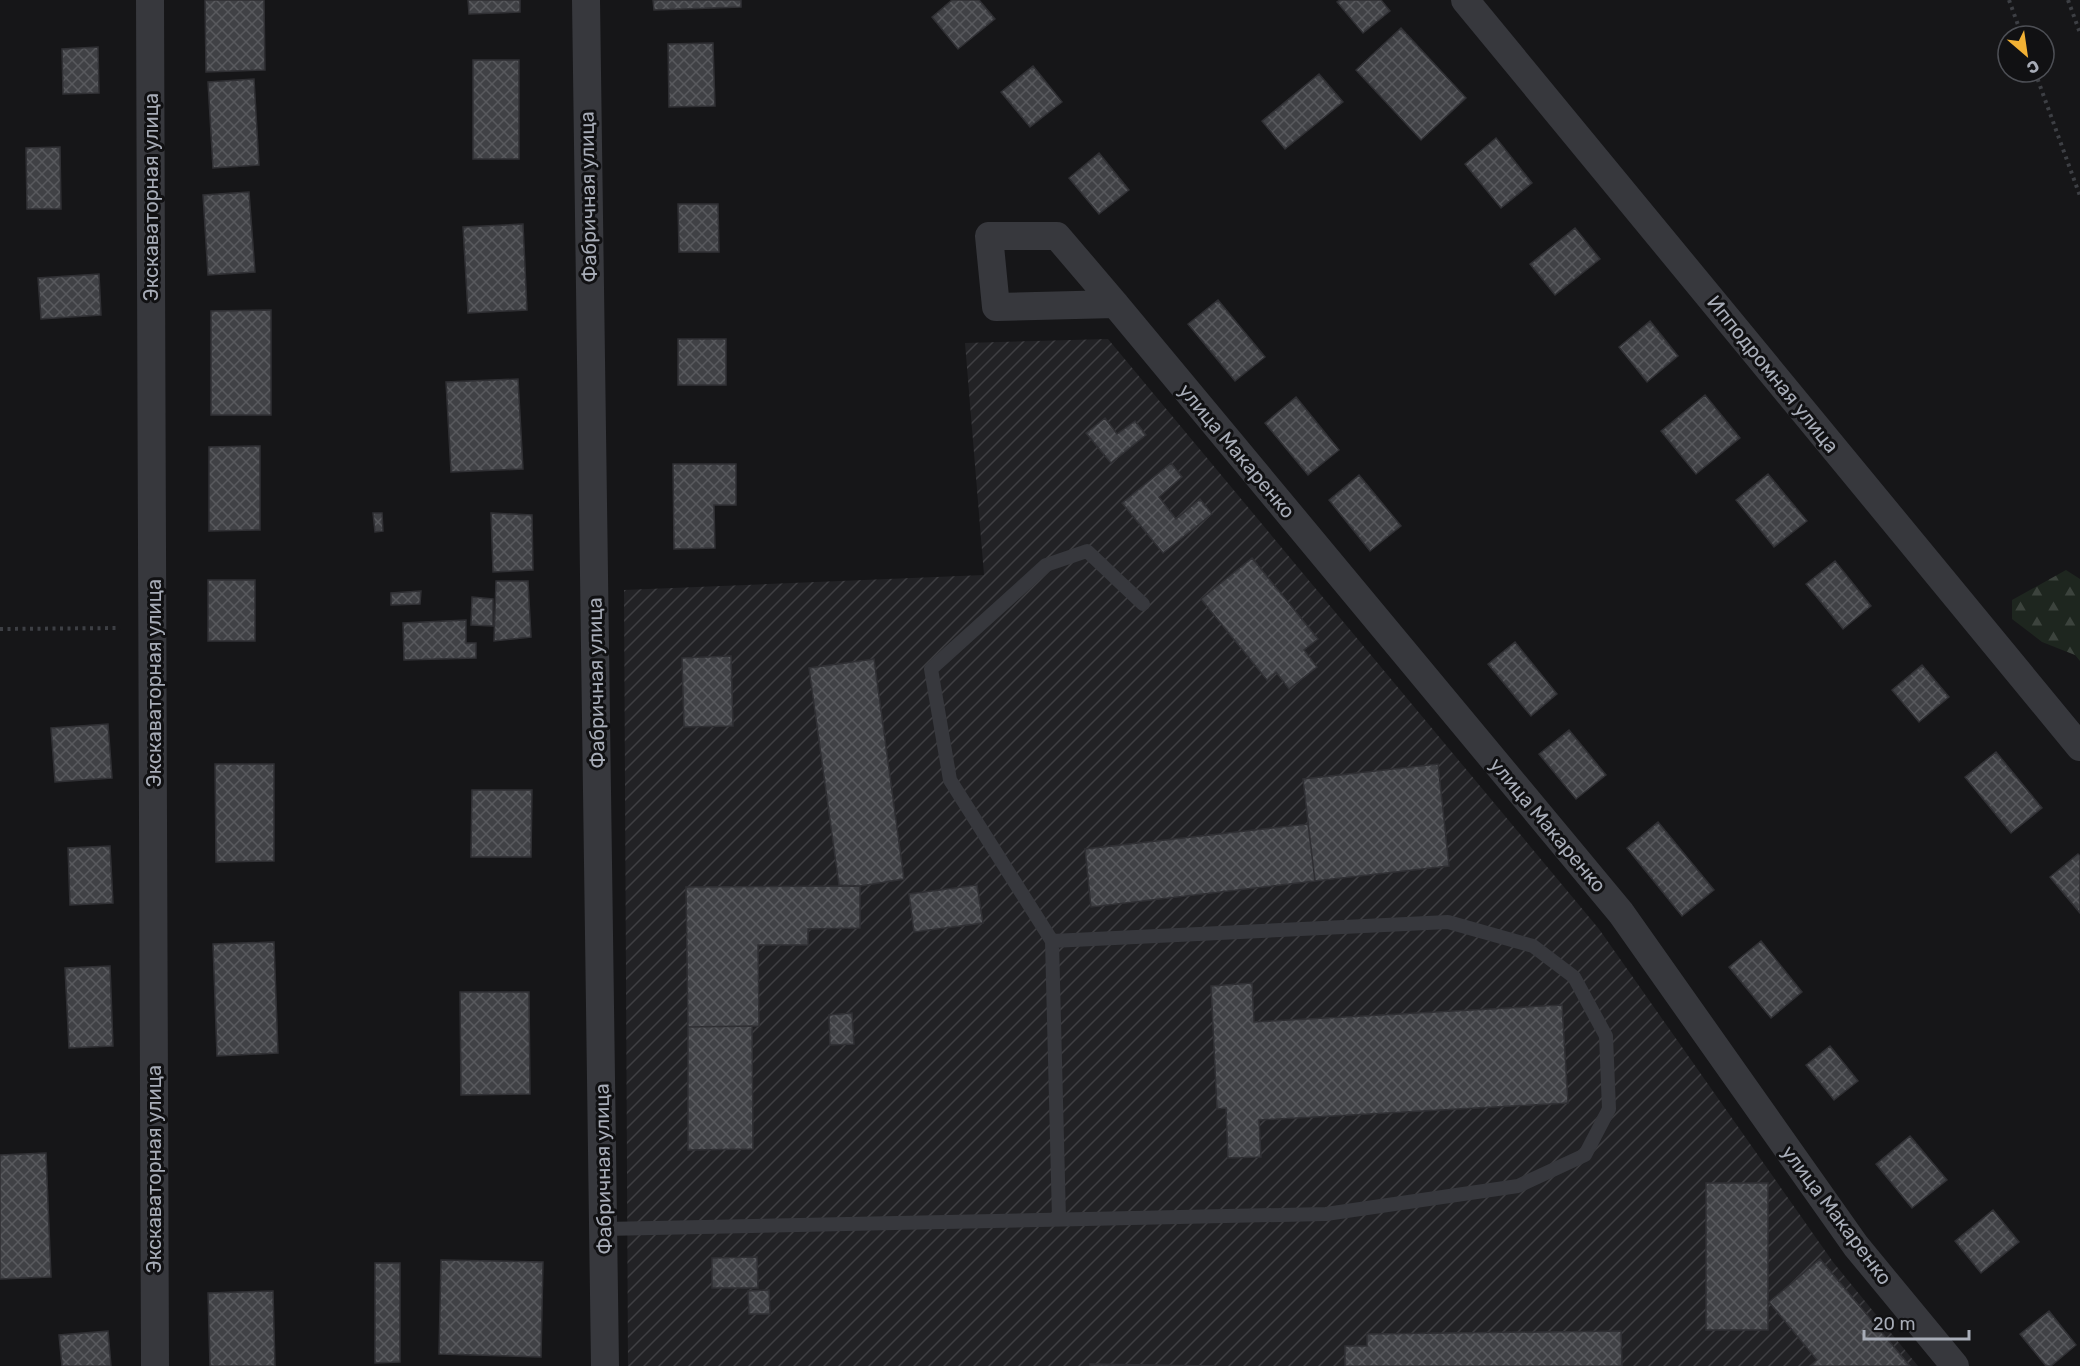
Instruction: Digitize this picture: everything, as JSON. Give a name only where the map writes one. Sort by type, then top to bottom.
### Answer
[{"type":"street","name":"Экскаваторная улица","points":[[150,0],[154,627],[154,1366]]},
{"type":"street","name":"Фабричная улица","points":[[586,0],[605,1366]]},
{"type":"street","name":"Ипподромная улица","points":[[1465,0],[2080,747]]},
{"type":"street","name":"улица Макаренко","points":[[1115,304],[1620,913],[1856,1246],[1955,1366]]},
{"type":"lane","points":[[1059,1219],[1052,941],[950,780],[931,669],[1046,565],[1087,551],[1143,604]]},
{"type":"lane","points":[[604,1229],[1326,1214],[1518,1186],[1585,1155],[1609,1109],[1606,1036],[1574,977],[1533,946],[1448,921],[1052,941]]},
{"type":"path","points":[[2009,0],[2018,24]]},
{"type":"path","points":[[2068,0],[2080,33]]},
{"type":"path","points":[[2039,84],[2080,196]]},
{"type":"path","points":[[0,629],[154,627]]},
{"type":"shaded area","points":[[1108,339],[1599,929],[1833,1262],[1918,1366],[628,1366],[624,590],[984,575],[965,343]]},
{"type":"green space","points":[[2066,570],[2080,579],[2080,661],[2075,655],[2042,642],[2012,619],[2012,600]]},
{"type":"building","points":[[205,0],[264,0],[265,70],[206,72]]},
{"type":"building","points":[[468,0],[520,0],[520,12],[469,14]]},
{"type":"building","points":[[653,0],[741,0],[741,7],[654,10]]},
{"type":"building","points":[[952,0],[979,0],[995,19],[958,49],[932,17]]},
{"type":"building","points":[[1340,0],[1381,0],[1390,11],[1363,33],[1337,2]]},
{"type":"building","points":[[1401,28],[1466,98],[1421,140],[1356,70]]},
{"type":"building","points":[[713,43],[715,106],[669,107],[668,44]]},
{"type":"building","points":[[98,47],[99,93],[63,94],[62,49]]},
{"type":"building","points":[[473,60],[519,60],[519,159],[473,159]]},
{"type":"building","points":[[1033,66],[1062,102],[1030,127],[1001,92]]},
{"type":"building","points":[[1319,74],[1343,102],[1285,149],[1262,121]]},
{"type":"building","points":[[254,79],[259,165],[213,168],[208,82]]},
{"type":"building","points":[[1496,138],[1532,183],[1501,208],[1465,164]]},
{"type":"building","points":[[60,147],[61,209],[27,209],[26,148]]},
{"type":"building","points":[[1099,153],[1129,190],[1099,214],[1069,178]]},
{"type":"building","points":[[249,192],[255,272],[208,275],[203,195]]},
{"type":"building","points":[[678,204],[718,204],[719,252],[679,252]]},
{"type":"building","points":[[523,224],[527,310],[468,313],[463,227]]},
{"type":"building","points":[[1575,228],[1600,259],[1555,295],[1530,264]]},
{"type":"building","points":[[99,274],[101,315],[41,319],[38,278]]},
{"type":"building","points":[[1218,300],[1265,357],[1235,381],[1188,324]]},
{"type":"building","points":[[271,310],[271,415],[211,415],[211,311]]},
{"type":"building","points":[[1650,321],[1678,356],[1647,382],[1619,347]]},
{"type":"building","points":[[678,339],[726,339],[726,385],[678,385]]},
{"type":"building","points":[[518,379],[523,469],[451,472],[446,382]]},
{"type":"building","points":[[1705,395],[1740,438],[1696,474],[1661,431]]},
{"type":"building","points":[[1296,397],[1339,450],[1308,475],[1265,423]]},
{"type":"building","points":[[1105,418],[1117,434],[1135,421],[1146,435],[1111,463],[1086,433]]},
{"type":"building","points":[[260,446],[260,530],[209,531],[209,447]]},
{"type":"building","points":[[1171,463],[1182,477],[1159,497],[1176,519],[1200,499],[1212,514],[1163,553],[1122,503]]},
{"type":"building","points":[[673,464],[736,464],[736,505],[714,505],[715,548],[674,549]]},
{"type":"building","points":[[1768,474],[1807,521],[1774,547],[1736,500]]},
{"type":"building","points":[[1359,475],[1401,526],[1370,551],[1329,500]]},
{"type":"building","points":[[373,513],[382,513],[383,531],[375,532]]},
{"type":"building","points":[[491,513],[532,515],[533,570],[493,572]]},
{"type":"building","points":[[1252,558],[1318,639],[1304,650],[1317,667],[1289,689],[1276,672],[1267,680],[1201,599]]},
{"type":"building","points":[[1835,561],[1871,606],[1843,629],[1806,584]]},
{"type":"building","points":[[208,580],[255,580],[255,641],[208,641]]},
{"type":"building","points":[[496,581],[528,581],[531,637],[494,641]]},
{"type":"building","points":[[421,591],[420,604],[391,605],[391,593]]},
{"type":"building","points":[[472,597],[493,599],[493,626],[471,625]]},
{"type":"building","points":[[466,620],[466,643],[476,643],[476,658],[404,660],[403,623]]},
{"type":"building","points":[[1515,642],[1557,694],[1531,716],[1488,664]]},
{"type":"building","points":[[731,656],[733,726],[684,727],[682,658]]},
{"type":"building","points":[[874,659],[904,879],[860,886],[839,885],[809,668]]},
{"type":"building","points":[[1922,665],[1949,697],[1919,722],[1892,690]]},
{"type":"building","points":[[108,724],[112,778],[55,782],[51,728]]},
{"type":"building","points":[[1569,730],[1606,775],[1576,799],[1539,754]]},
{"type":"building","points":[[1996,752],[2042,808],[2011,833],[1965,777]]},
{"type":"building","points":[[215,764],[274,764],[274,861],[216,862]]},
{"type":"building","points":[[1438,764],[1449,866],[1315,881],[1303,779]]},
{"type":"building","points":[[472,790],[532,790],[531,857],[471,857]]},
{"type":"building","points":[[1658,822],[1714,890],[1682,916],[1627,848]]},
{"type":"building","points":[[1308,824],[1315,881],[1091,907],[1085,849]]},
{"type":"building","points":[[110,846],[113,903],[70,905],[68,848]]},
{"type":"building","points":[[2078,854],[2080,856],[2080,913],[2050,877]]},
{"type":"building","points":[[977,885],[983,923],[914,932],[909,894]]},
{"type":"building","points":[[860,886],[860,928],[808,929],[808,945],[758,945],[759,1026],[688,1027],[686,887]]},
{"type":"building","points":[[1761,941],[1802,992],[1771,1018],[1729,967]]},
{"type":"building","points":[[274,942],[278,1053],[217,1056],[213,944]]},
{"type":"building","points":[[110,966],[113,1046],[69,1048],[65,968]]},
{"type":"building","points":[[1252,983],[1254,1022],[1562,1005],[1568,1103],[1259,1120],[1261,1157],[1228,1158],[1226,1108],[1217,1109],[1211,986]]},
{"type":"building","points":[[460,992],[529,992],[530,1094],[461,1095]]},
{"type":"building","points":[[852,1013],[854,1044],[830,1045],[829,1015]]},
{"type":"building","points":[[752,1026],[753,1149],[688,1150],[688,1027]]},
{"type":"building","points":[[1830,1046],[1858,1081],[1834,1100],[1806,1065]]},
{"type":"building","points":[[1910,1136],[1947,1180],[1912,1208],[1876,1164]]},
{"type":"building","points":[[46,1153],[51,1277],[0,1279],[0,1155]]},
{"type":"building","points":[[1706,1183],[1768,1183],[1768,1330],[1706,1330]]},
{"type":"building","points":[[1993,1210],[2019,1242],[1981,1273],[1955,1241]]},
{"type":"building","points":[[757,1257],[758,1288],[712,1288],[712,1258]]},
{"type":"building","points":[[1820,1259],[1910,1366],[1810,1366],[1817,1360],[1769,1302]]},
{"type":"building","points":[[441,1260],[543,1262],[541,1357],[439,1354]]},
{"type":"building","points":[[375,1263],[400,1263],[400,1362],[375,1363]]},
{"type":"building","points":[[769,1290],[770,1314],[749,1314],[748,1291]]},
{"type":"building","points":[[273,1291],[275,1366],[210,1366],[208,1293]]},
{"type":"building","points":[[2049,1311],[2076,1345],[2051,1366],[2046,1366],[2020,1334]]},
{"type":"building","points":[[108,1331],[111,1366],[62,1366],[59,1335]]},
{"type":"building","points":[[1621,1331],[1622,1366],[1345,1366],[1345,1346],[1367,1346],[1367,1334]]},
{"type":"building","points":[[1090,1364],[1215,1366],[1090,1366]]}]
